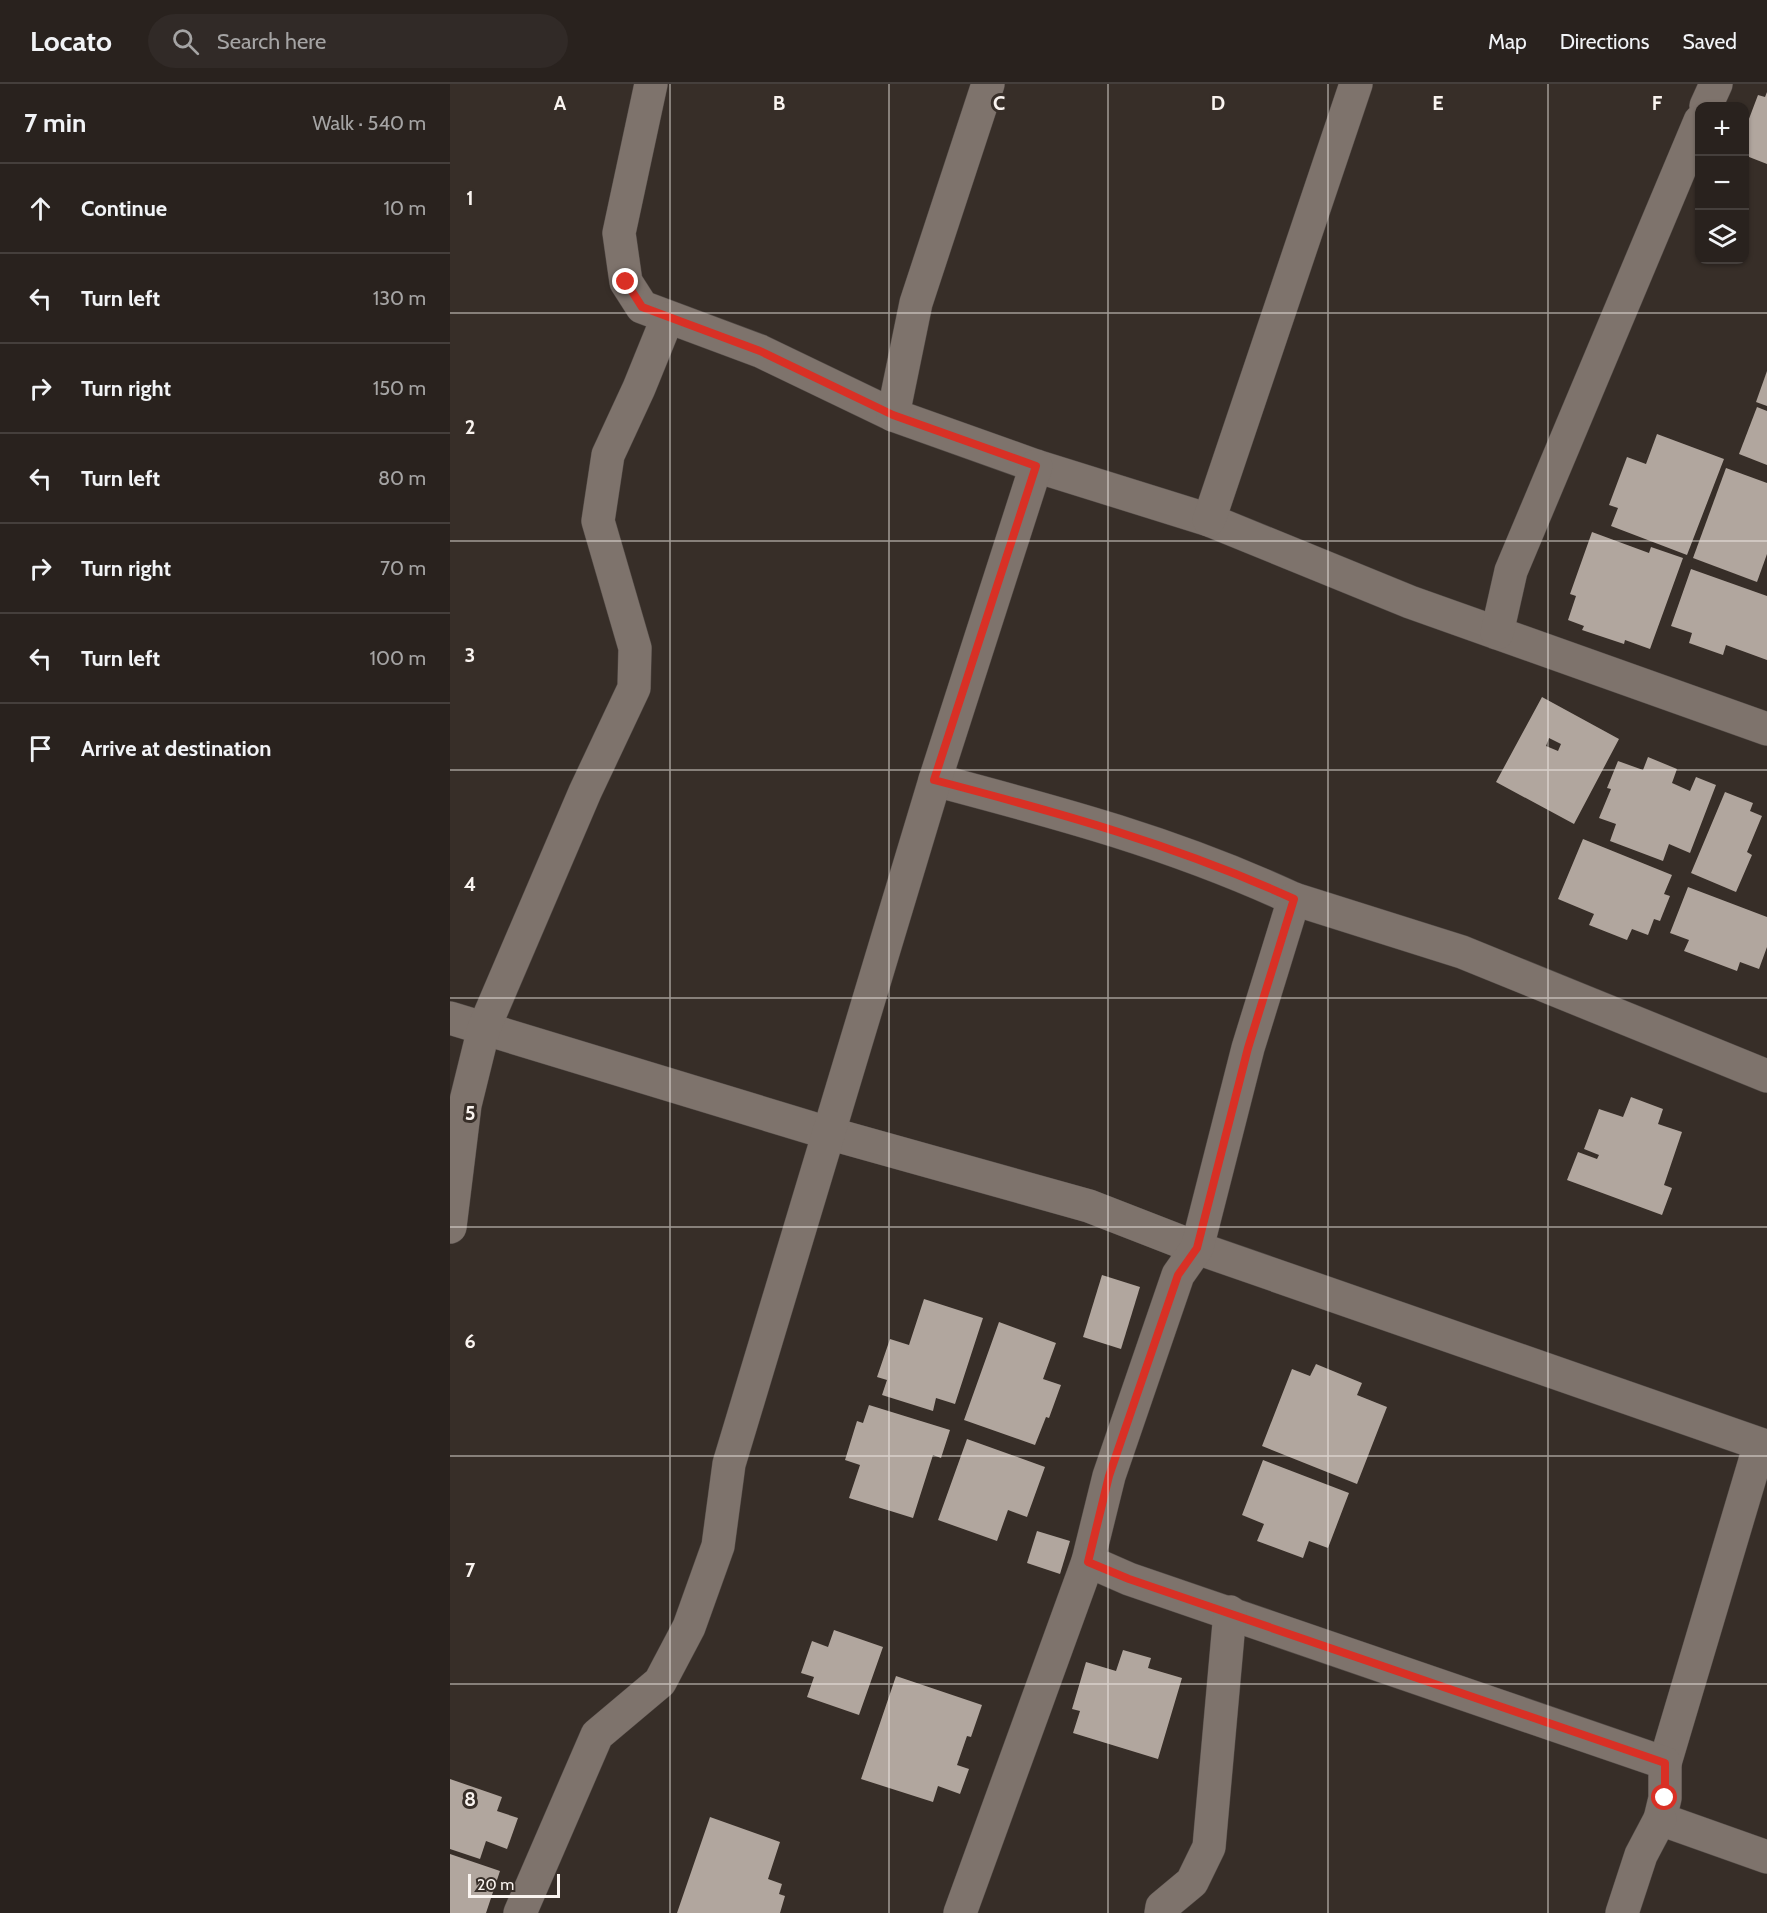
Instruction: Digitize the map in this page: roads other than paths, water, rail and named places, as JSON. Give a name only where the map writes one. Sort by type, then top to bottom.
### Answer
[{"type":"street","points":[[651,84],[619,233],[626,282],[642,307],[667,319],[760,351],[893,415],[1036,466],[1209,520],[1400,598],[1767,729]]},
{"type":"street","points":[[893,415],[916,303],[988,84]]},
{"type":"street","points":[[1209,520],[1356,84]]},
{"type":"street","points":[[1708,102],[1716,84]]},
{"type":"street","points":[[1497,633],[1511,571],[1695,134]]},
{"type":"street","points":[[450,1227],[465,1105],[484,1028],[585,792],[634,688],[634,648],[598,521],[608,455],[667,319]]},
{"type":"street","points":[[520,1913],[597,1735],[660,1682],[689,1627],[718,1546],[729,1464],[934,780],[1036,466]]},
{"type":"street","points":[[934,780],[1091,821],[1228,868],[1294,899],[1462,952],[1767,1076]]},
{"type":"street","points":[[960,1913],[1088,1562],[1109,1476],[1178,1275],[1197,1248],[1248,1048],[1294,899]]},
{"type":"street","points":[[450,1018],[828,1133],[1089,1206],[1197,1248],[1763,1434],[1665,1763],[1665,1798],[1660,1819],[1641,1855],[1622,1913]]},
{"type":"street","points":[[1088,1562],[1129,1579],[1665,1763]]},
{"type":"street","points":[[1161,1913],[1162,1907],[1192,1882],[1209,1847],[1230,1612]]},
{"type":"street","points":[[1660,1819],[1767,1857]]}]
